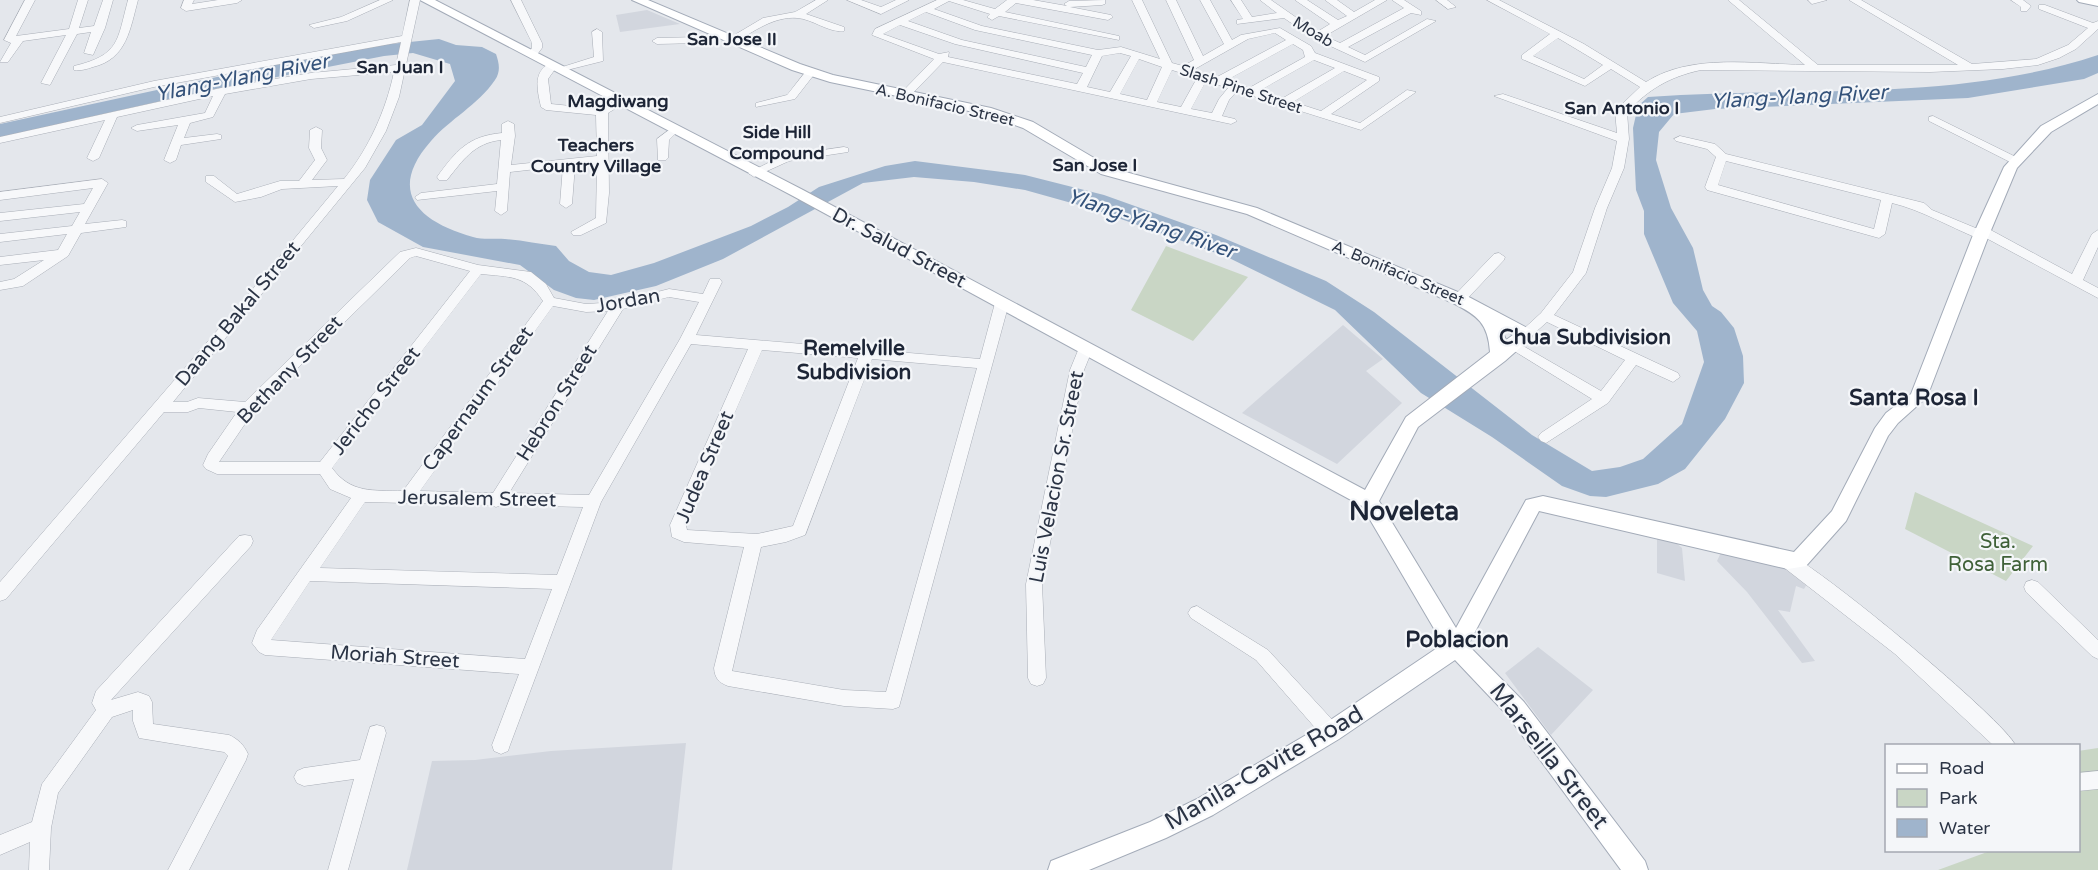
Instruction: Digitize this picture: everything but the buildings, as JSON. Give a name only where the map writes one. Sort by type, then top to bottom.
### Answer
[{"type":"main road","name":"Dr. Salud Street","points":[[426,0],[798,194],[1369,501]]},
{"type":"main road","name":"A. Bonifacio Street","points":[[638,0],[811,72],[904,95],[990,112],[1028,125],[1066,145],[1106,171],[1252,211],[1482,310],[1519,340]]},
{"type":"main road","points":[[2083,0],[2098,3]]},
{"type":"main road","points":[[1456,647],[1536,503],[1709,540],[1788,561],[1799,560],[1839,516],[1881,433],[1892,418],[1918,398],[1982,233],[2016,161],[2046,129],[2098,98]]},
{"type":"main road","name":"A. Bonifacio Street","points":[[1482,310],[1497,336],[1499,357]]},
{"type":"main road","points":[[1369,501],[1412,422],[1519,340]]},
{"type":"main road","name":"Marseilla Street","points":[[1369,501],[1456,647],[1516,709],[1636,870]]},
{"type":"main road","name":"Manila-Cavite Road","points":[[1060,870],[1158,830],[1204,807],[1331,732],[1398,689],[1456,647]]},
{"type":"street","points":[[30,0],[9,40],[100,28]]},
{"type":"street","points":[[46,83],[73,32],[82,0]]},
{"type":"street","points":[[89,53],[100,28],[108,0]]},
{"type":"street","points":[[78,68],[100,64],[116,54],[133,0]]},
{"type":"street","points":[[189,0],[186,8],[237,0]]},
{"type":"street","points":[[314,25],[344,18],[388,0]]},
{"type":"street","name":"Daang Bakal Street","points":[[4,585],[165,401],[349,182],[380,131],[394,98],[415,0]]},
{"type":"street","points":[[516,0],[537,43],[532,54]]},
{"type":"street","points":[[657,41],[725,37],[767,20],[798,15],[823,0]]},
{"type":"street","points":[[852,0],[881,11],[904,0]]},
{"type":"street","points":[[945,0],[879,31],[878,36],[940,58],[1231,122]]},
{"type":"street","points":[[953,0],[997,13],[1115,38]]},
{"type":"street","points":[[904,95],[940,58],[1015,0],[1108,17]]},
{"type":"street","points":[[1137,0],[1168,66],[1150,105]]},
{"type":"street","points":[[1170,0],[1200,61]]},
{"type":"street","points":[[1204,0],[1230,45]]},
{"type":"street","points":[[1236,0],[1245,22],[1284,15]]},
{"type":"street","name":"Moab","points":[[1265,0],[1317,36],[1365,59],[1431,21],[1410,9]]},
{"type":"street","points":[[1300,0],[1338,25]]},
{"type":"street","points":[[1330,0],[1354,16]]},
{"type":"street","points":[[1317,36],[1354,16],[1367,3],[1382,0]]},
{"type":"street","points":[[1339,48],[1410,9],[1397,0]]},
{"type":"street","points":[[1441,0],[1451,7]]},
{"type":"street","points":[[1492,0],[1557,34],[1645,86]]},
{"type":"street","points":[[1733,0],[1817,69]]},
{"type":"street","points":[[1854,0],[1969,67]]},
{"type":"street","points":[[2016,0],[2026,6],[2024,9]]},
{"type":"street","points":[[926,9],[979,28],[1098,53],[1121,50],[1102,1],[1048,6]]},
{"type":"street","points":[[2042,8],[2096,26]]},
{"type":"street","points":[[798,15],[840,29]]},
{"type":"street","points":[[899,21],[959,42],[1089,71]]},
{"type":"street","points":[[1603,399],[1519,340],[1546,316],[1579,273],[1601,208],[1618,168],[1623,139],[1622,111],[1645,86],[1667,74],[1701,68],[1969,67],[2038,62],[2054,57],[2072,47],[2096,26]]},
{"type":"street","points":[[1182,71],[1245,37],[1276,30],[1294,40],[1311,55],[1375,79],[1322,115]]},
{"type":"street","points":[[597,32],[598,59],[542,73],[546,106],[602,112],[621,102]]},
{"type":"street","points":[[1557,34],[1527,57],[1585,83],[1610,65]]},
{"type":"street","points":[[4,60],[20,38]]},
{"type":"street","points":[[0,120],[154,84],[407,39]]},
{"type":"street","points":[[1216,82],[1294,40]]},
{"type":"street","name":"Slash Pine Street","points":[[1121,50],[1202,78],[1361,127],[1411,92]]},
{"type":"street","points":[[1080,89],[1098,53]]},
{"type":"street","points":[[1249,92],[1309,59],[1311,55]]},
{"type":"street","points":[[1113,96],[1136,56]]},
{"type":"street","points":[[1,141],[221,91],[402,61]]},
{"type":"street","points":[[1283,103],[1343,67]]},
{"type":"street","points":[[760,105],[791,97],[811,72]]},
{"type":"street","points":[[1184,112],[1202,78]]},
{"type":"street","points":[[1215,118],[1234,88]]},
{"type":"street","points":[[137,128],[209,115],[221,91]]},
{"type":"street","points":[[1499,96],[1623,139]]},
{"type":"street","points":[[577,232],[602,220],[604,194],[601,159],[602,112]]},
{"type":"street","points":[[93,158],[113,115]]},
{"type":"street","points":[[1933,119],[2016,161]]},
{"type":"street","points":[[170,160],[185,121]]},
{"type":"street","points":[[303,184],[321,160],[315,148],[316,130]]},
{"type":"street","points":[[443,177],[472,142],[509,130],[501,212]]},
{"type":"street","points":[[662,158],[663,139],[673,130]]},
{"type":"street","points":[[177,142],[217,137]]},
{"type":"street","points":[[1680,139],[1712,146],[1722,156],[1920,206],[1930,214],[1982,233],[2076,280],[2098,294]]},
{"type":"street","points":[[754,173],[786,158],[844,150]]},
{"type":"street","points":[[1722,156],[1711,187],[1879,234],[1887,198]]},
{"type":"street","points":[[504,169],[601,159]]},
{"type":"street","points":[[566,204],[569,162]]},
{"type":"street","points":[[210,179],[235,198],[257,194],[280,185],[349,182]]},
{"type":"street","points":[[0,196],[102,183],[63,253],[18,283],[0,286]]},
{"type":"street","points":[[421,197],[503,187]]},
{"type":"street","points":[[0,218],[88,207]]},
{"type":"street","points":[[0,238],[122,224]]},
{"type":"street","points":[[2076,280],[2098,234]]},
{"type":"street","name":"Bethany Street","points":[[324,468],[217,468],[211,465],[213,458],[248,408],[405,255],[416,252],[478,269],[526,275],[535,281],[550,301]]},
{"type":"street","points":[[0,261],[63,253]]},
{"type":"street","points":[[1459,299],[1499,257]]},
{"type":"street","name":"Jericho Street","points":[[362,496],[336,485],[324,468],[478,269]]},
{"type":"street","points":[[501,745],[593,501],[687,339],[715,282]]},
{"type":"street","name":"Jordan","points":[[550,301],[586,308],[618,306],[669,293],[708,299]]},
{"type":"street","name":"Capernaum Street","points":[[406,498],[550,301]]},
{"type":"street","points":[[754,541],[724,675],[728,678],[844,698],[893,701],[1002,303]]},
{"type":"street","name":"Hebron Street","points":[[496,501],[618,306]]},
{"type":"street","points":[[1546,316],[1673,377]]},
{"type":"street","points":[[687,339],[984,364]]},
{"type":"street","name":"Judea Street","points":[[757,345],[678,525],[678,532],[684,536],[754,541],[788,536],[799,530],[867,354]]},
{"type":"street","name":"Luis Velacion Sr. Street","points":[[1037,678],[1034,584],[1077,370],[1086,348]]},
{"type":"street","points":[[1546,437],[1603,399],[1634,358]]},
{"type":"street","points":[[165,401],[188,407],[198,404],[248,408]]},
{"type":"street","points":[[308,574],[362,496]]},
{"type":"street","name":"Jerusalem Street","points":[[362,496],[496,501],[593,501]]},
{"type":"street","points":[[105,711],[101,704],[107,689],[245,541]]},
{"type":"street","points":[[1788,561],[1865,618],[1958,697],[2005,744]]},
{"type":"street","points":[[308,574],[561,582]]},
{"type":"street","name":"Moriah Street","points":[[308,574],[263,635],[261,643],[265,648],[530,667]]},
{"type":"street","points":[[2032,587],[2098,651]]},
{"type":"street","points":[[1197,613],[1262,655],[1331,732]]},
{"type":"street","points":[[39,870],[40,828],[49,790],[105,711],[138,700],[143,702],[142,721],[146,732],[229,744],[239,754],[178,870]]},
{"type":"street","points":[[338,870],[377,733]]},
{"type":"street","points":[[304,777],[367,768]]},
{"type":"street","points":[[2080,782],[2098,780]]},
{"type":"street","points":[[0,845],[40,828]]},
{"type":"shaded area","points":[[647,10],[680,24],[620,32],[616,15]]},
{"type":"shaded area","points":[[1343,325],[1383,359],[1366,371],[1402,403],[1337,464],[1242,413]]},
{"type":"shaded area","points":[[1657,534],[1673,540],[1682,548],[1685,581],[1657,573]]},
{"type":"shaded area","points":[[1724,546],[1782,564],[1810,579],[1804,589],[1796,586],[1790,612],[1778,610],[1815,661],[1802,663],[1747,592],[1717,561]]},
{"type":"shaded area","points":[[1538,647],[1593,690],[1551,735],[1505,673]]},
{"type":"shaded area","points":[[686,743],[672,870],[407,870],[432,761],[475,760],[551,751]]},
{"type":"green space","points":[[1166,246],[1248,277],[1193,341],[1131,310]]},
{"type":"green space","name":"Sta. Rosa Farm","points":[[1915,492],[2033,546],[2006,581],[1905,529]]},
{"type":"green space","points":[[2098,748],[2098,774],[2080,776],[2080,751]]},
{"type":"green space","points":[[2098,787],[2098,870],[1938,870],[1987,852],[2080,852],[2080,789]]},
{"type":"water","name":"Ylang-Ylang River","points":[[439,39],[456,45],[482,47],[496,54],[499,67],[497,77],[488,89],[431,141],[418,159],[411,175],[410,190],[415,202],[437,223],[454,231],[477,238],[556,246],[569,261],[589,272],[611,275],[654,263],[751,226],[788,207],[819,187],[885,166],[915,161],[1025,175],[1104,195],[1216,235],[1326,281],[1374,312],[1532,435],[1592,471],[1620,467],[1643,459],[1682,424],[1704,362],[1697,331],[1673,303],[1644,234],[1644,211],[1636,190],[1633,128],[1638,106],[1648,97],[1875,90],[1931,86],[1988,80],[2043,70],[2098,55],[2098,73],[2084,79],[1968,98],[1715,109],[1674,114],[1659,132],[1656,160],[1671,208],[1693,248],[1703,290],[1712,306],[1721,312],[1734,328],[1743,356],[1744,383],[1725,419],[1685,469],[1658,484],[1606,497],[1590,496],[1562,486],[1492,437],[1421,393],[1335,310],[1227,257],[1093,209],[1025,190],[974,182],[914,177],[863,183],[723,259],[656,286],[594,300],[576,298],[554,290],[520,265],[423,247],[378,222],[367,200],[370,180],[396,140],[422,125],[455,81],[450,64],[413,53],[384,56],[215,89],[0,137],[0,124],[263,67],[390,44]]},
{"type":"district","name":"San Jose II","points":[[732,39]]},
{"type":"district","name":"San Juan I","points":[[400,67]]},
{"type":"district","name":"Magdiwang","points":[[618,101]]},
{"type":"district","name":"San Antonio I","points":[[1622,108]]},
{"type":"district","name":"Side Hill Compound","points":[[777,142]]},
{"type":"district","name":"Teachers Country Village","points":[[596,155]]},
{"type":"district","name":"San Jose I","points":[[1095,165]]},
{"type":"district","name":"Chua Subdivision","points":[[1585,337]]},
{"type":"district","name":"Remelville Subdivision","points":[[854,360]]},
{"type":"district","name":"Santa Rosa I","points":[[1914,398]]},
{"type":"district","name":"Noveleta","points":[[1404,511]]},
{"type":"district","name":"Poblacion","points":[[1457,640]]}]
